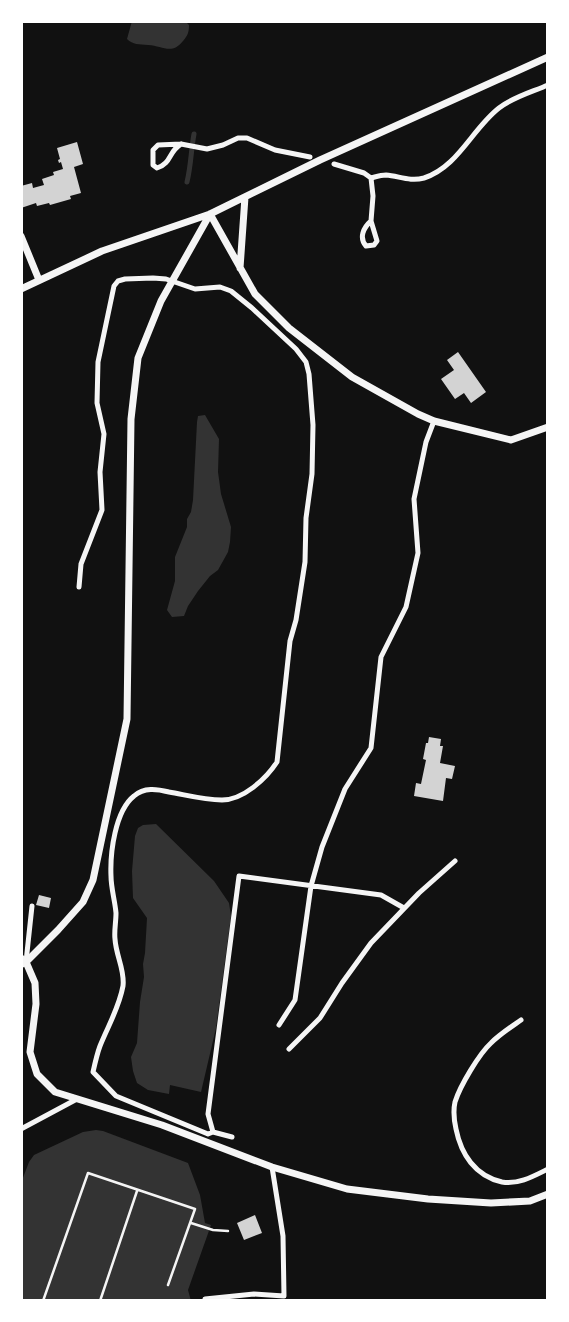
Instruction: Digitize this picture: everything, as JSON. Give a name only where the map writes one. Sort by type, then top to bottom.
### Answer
[{"type":"street","points":[[21,289],[102,251],[209,214],[320,160],[548,57]]},
{"type":"street","points":[[240,269],[246,197]]},
{"type":"street","points":[[209,214],[255,295],[289,328],[352,377],[434,421],[510,440],[548,427]]},
{"type":"street","points":[[209,214],[162,301],[138,358],[131,419],[127,719],[93,880],[83,902],[58,930],[23,962],[35,983],[36,1004],[30,1052],[37,1074],[55,1092],[162,1125],[272,1167],[347,1189],[428,1199],[491,1203],[530,1200],[548,1194]]},
{"type":"street","points":[[21,236],[38,280]]},
{"type":"lane","points":[[370,178],[385,175],[413,179],[425,177],[441,169],[509,101],[548,85]]},
{"type":"lane","points":[[181,145],[174,148],[164,166],[157,168],[153,165],[153,150],[158,145],[181,145],[207,149],[238,138],[247,138],[275,150],[310,157]]},
{"type":"lane","points":[[334,163],[364,173],[370,178],[373,196],[372,221]]},
{"type":"lane","points":[[79,587],[81,564],[102,510],[100,472],[104,434],[97,403],[98,362],[114,286],[125,279],[153,278],[166,279],[195,289],[220,287],[231,291],[296,349],[306,362],[309,373],[313,447],[305,562],[290,641],[277,762],[255,786],[236,798],[222,800],[157,789],[143,790],[125,806],[112,850],[111,876],[116,914],[115,939],[124,976],[117,1007],[99,1048],[93,1072],[117,1096],[208,1134],[213,1132],[232,1137]]},
{"type":"lane","points":[[279,1026],[295,1000],[311,886],[322,847],[345,789],[370,748],[381,657],[406,607],[418,553],[414,499],[426,442],[434,421]]},
{"type":"lane","points":[[289,1049],[320,1018],[371,943],[455,861]]},
{"type":"lane","points":[[213,1132],[208,1114],[239,876],[381,895],[404,908]]},
{"type":"lane","points":[[23,962],[32,906]]},
{"type":"lane","points":[[521,1020],[489,1045],[462,1086],[454,1105],[456,1132],[468,1161],[496,1180],[521,1181],[548,1169]]},
{"type":"lane","points":[[21,1129],[77,1099]]},
{"type":"lane","points":[[205,1299],[254,1294],[284,1296],[283,1236],[272,1167]]},
{"type":"path","points":[[44,1301],[88,1173],[195,1209],[168,1284]]},
{"type":"path","points":[[100,1301],[138,1190]]},
{"type":"path","points":[[191,1223],[213,1230],[228,1231]]},
{"type":"shaded area","points":[[132,21],[185,21],[189,30],[179,45],[167,49],[129,41],[127,39]]},
{"type":"shaded area","points":[[205,415],[219,439],[218,472],[221,494],[231,527],[230,542],[228,552],[218,570],[198,591],[184,616],[172,617],[167,610],[175,581],[175,557],[187,527],[193,500],[197,422],[198,416]]},
{"type":"shaded area","points":[[156,824],[214,881],[229,903],[231,916],[216,1028],[201,1092],[170,1085],[169,1094],[148,1090],[137,1083],[133,1071],[131,1057],[137,1043],[147,918],[133,898],[135,836],[138,828],[143,825]]},
{"type":"shaded area","points":[[96,1130],[188,1163],[200,1195],[205,1223],[211,1225],[188,1290],[191,1301],[21,1301],[21,1183],[29,1162],[34,1155],[83,1132]]},
{"type":"building","points":[[77,142],[83,164],[74,167],[81,193],[50,205],[37,206],[36,203],[21,208],[21,186],[32,183],[33,188],[44,185],[42,179],[63,169],[58,160],[57,148]]},
{"type":"building","points":[[458,352],[486,392],[471,403],[464,393],[455,399],[441,379],[454,370],[447,360]]},
{"type":"building","points":[[429,737],[441,739],[440,746],[443,746],[440,763],[455,766],[452,779],[446,778],[443,801],[414,796],[416,783],[421,784],[426,760],[423,759]]},
{"type":"building","points":[[39,895],[51,898],[49,908],[36,905]]},
{"type":"building","points":[[255,1215],[262,1233],[244,1240],[237,1223]]},
{"type":"waterway","points":[[187,182],[194,134]]}]
